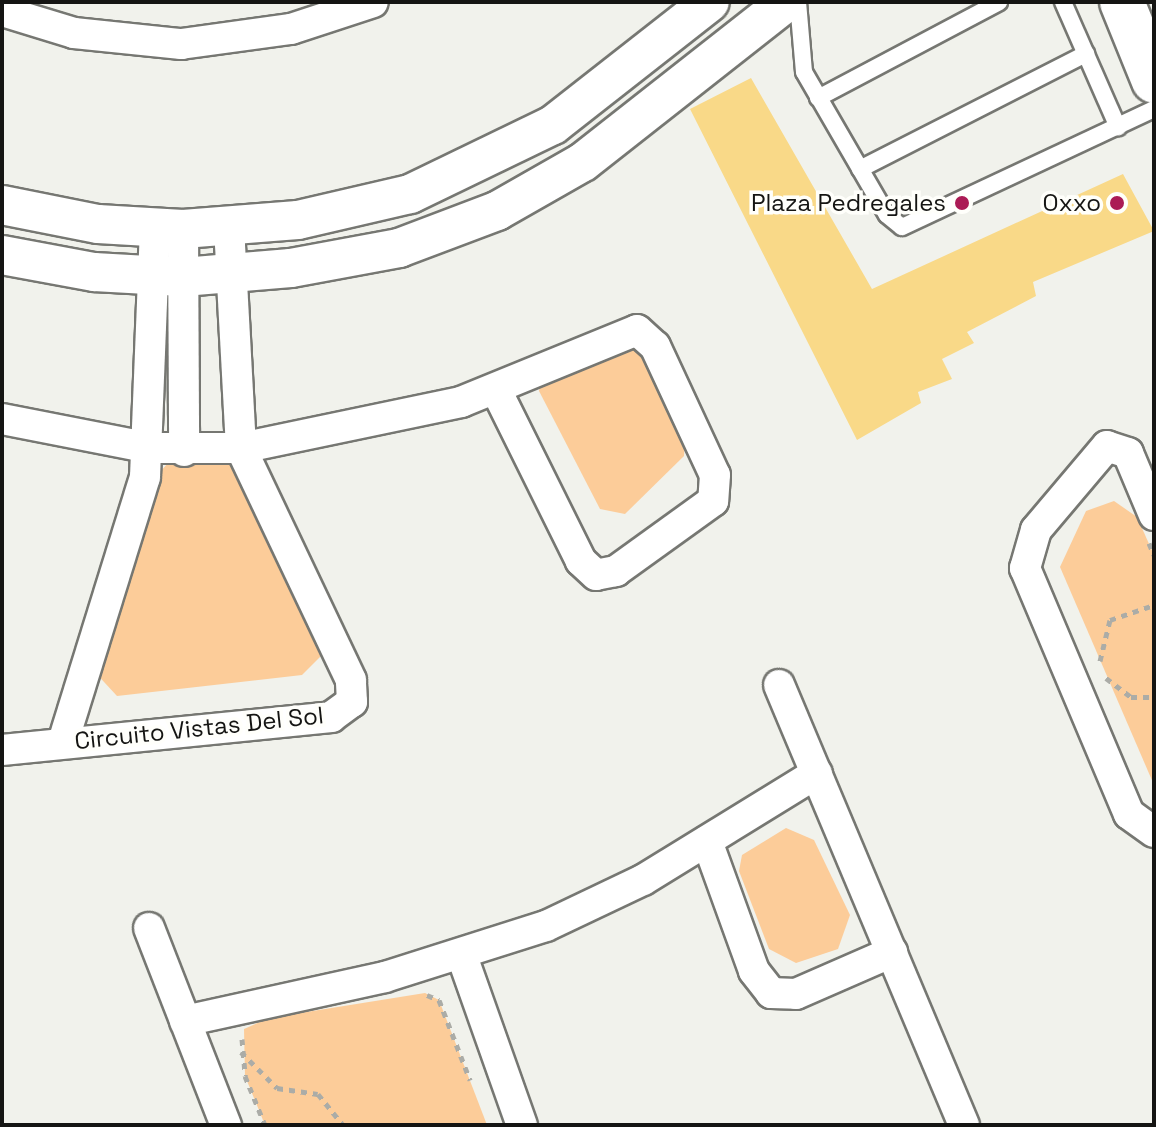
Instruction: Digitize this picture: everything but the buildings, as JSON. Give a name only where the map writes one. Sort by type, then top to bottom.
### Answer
[{"type":"main road","points":[[1122,2],[1154,81]]},
{"type":"street","points":[[2,11],[74,33],[181,44],[291,29],[373,2]]},
{"type":"street","points":[[2,205],[169,229],[229,227],[353,209],[463,174],[553,125],[710,2]]},
{"type":"street","points":[[2,255],[169,277],[230,275],[399,248],[497,211],[628,131],[786,2]]},
{"type":"street","name":"Circuito Vistas Del Sol","points":[[2,750],[331,717],[352,702],[351,680],[241,448],[229,227]]},
{"type":"street","points":[[169,229],[169,277],[184,451]]},
{"type":"street","points":[[63,742],[150,448],[169,277]]},
{"type":"street","points":[[2,419],[150,448],[184,451],[241,448],[426,412],[496,390],[616,335],[644,332],[715,475],[713,501],[616,571],[596,575],[581,561],[496,390]]},
{"type":"street","points":[[1148,522],[1128,453],[1107,446],[1036,530],[1025,568],[1129,814],[1154,832]]},
{"type":"street","points":[[779,685],[964,1125]]},
{"type":"street","points":[[185,1021],[462,956],[590,907],[707,841],[817,773]]},
{"type":"street","points":[[707,841],[754,971],[771,993],[796,994],[892,952]]},
{"type":"street","points":[[149,928],[226,1125]]},
{"type":"street","points":[[462,956],[522,1125]]},
{"type":"lane","points":[[798,2],[799,55],[818,98],[894,224],[909,228],[1154,109]]},
{"type":"lane","points":[[818,98],[999,2]]},
{"type":"lane","points":[[1063,2],[1118,127]]},
{"type":"lane","points":[[860,169],[1086,54]]},
{"type":"path","points":[[1148,522],[1154,555]]},
{"type":"path","points":[[1154,605],[1110,620],[1098,650],[1100,666],[1117,690],[1154,697]]},
{"type":"path","points":[[1094,652],[1112,693]]},
{"type":"path","points":[[413,995],[439,1000],[477,1097]]},
{"type":"path","points":[[244,1029],[240,1050],[265,1125]]},
{"type":"path","points":[[240,1050],[277,1088],[318,1094],[343,1125]]},
{"type":"shaded area","points":[[636,340],[685,437],[684,456],[625,514],[600,509],[539,391],[542,375]]},
{"type":"shaded area","points":[[224,459],[239,470],[325,652],[302,675],[117,696],[92,669],[158,474],[170,461]]},
{"type":"shaded area","points":[[1114,501],[1137,517],[1154,555],[1154,785],[1060,567],[1086,511]]},
{"type":"shaded area","points":[[786,828],[814,840],[850,915],[838,949],[796,963],[769,949],[739,871],[742,855]]},
{"type":"shaded area","points":[[425,993],[439,1000],[487,1125],[265,1125],[245,1076],[244,1029],[269,1018]]},
{"type":"place","name":"Plaza Pedregales","points":[[962,203]]},
{"type":"place","name":"Oxxo","points":[[1117,203]]}]
